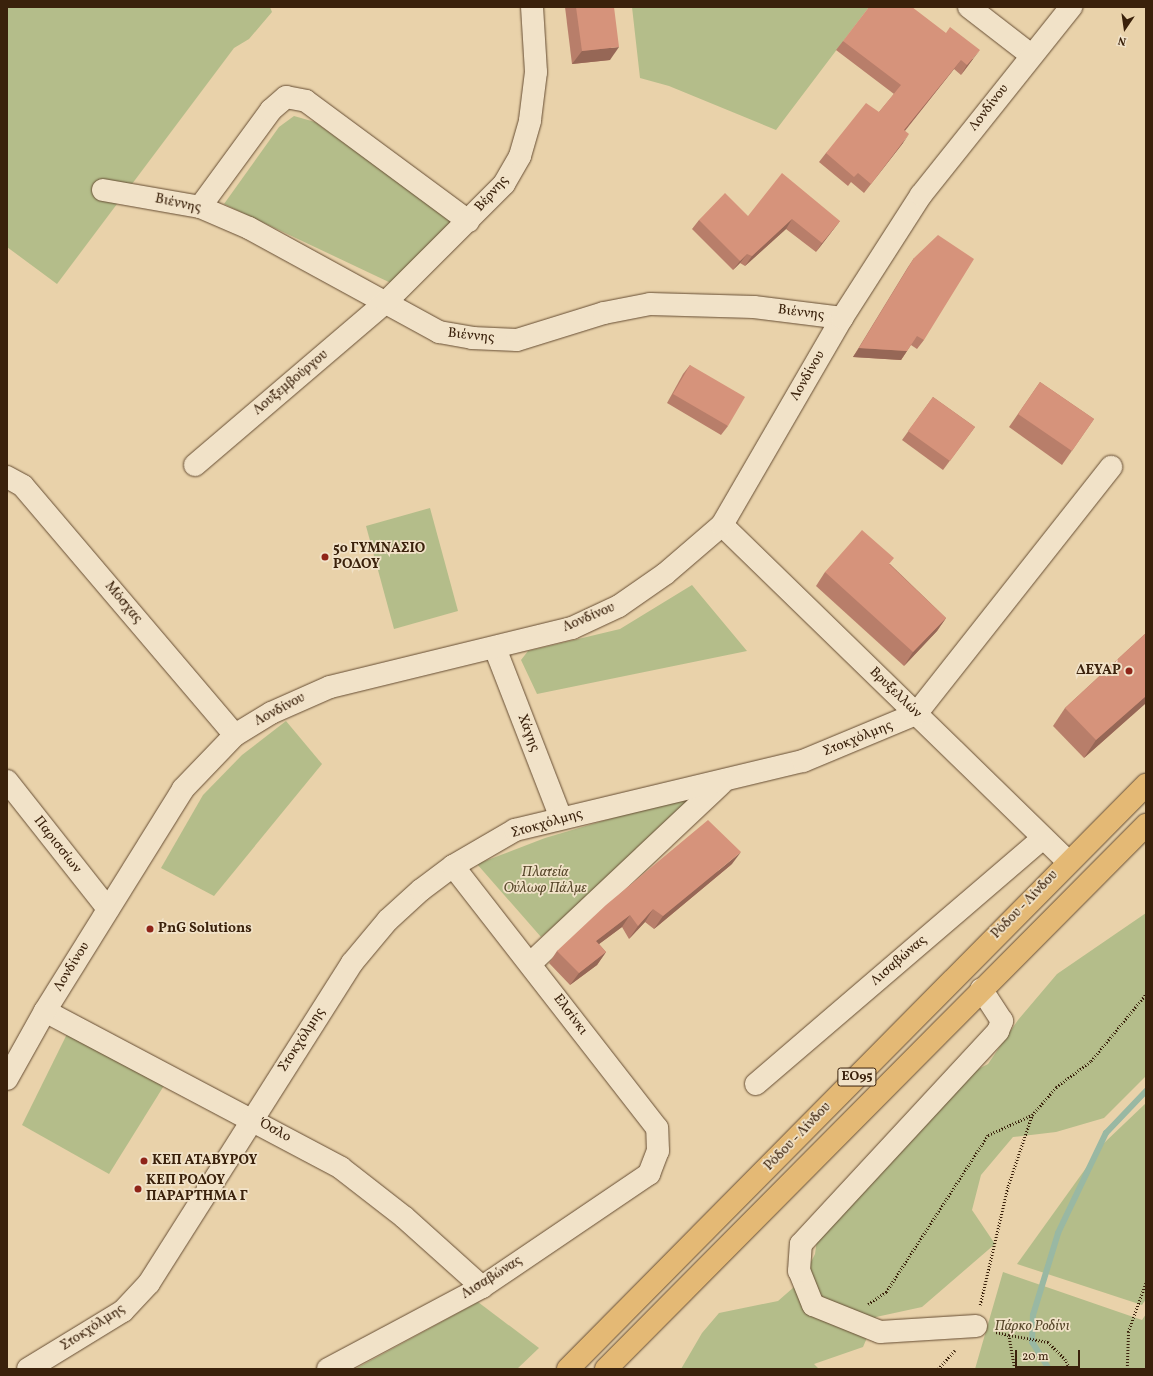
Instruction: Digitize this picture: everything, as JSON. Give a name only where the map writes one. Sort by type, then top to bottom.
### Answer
[{"type":"main road","name":"Ρόδου - Λίνδου","points":[[568,1369],[1068,862],[1146,785]]},
{"type":"main road","name":"Ρόδου - Λίνδου","points":[[606,1369],[981,989],[1146,825]]},
{"type":"street","name":"Βέρνης","points":[[386,302],[504,184],[520,156],[530,120],[536,72],[532,7]]},
{"type":"street","points":[[969,7],[1031,55]]},
{"type":"street","name":"Λονδίνου","points":[[7,1079],[45,1011],[183,788],[235,735],[271,713],[330,687],[572,628],[619,606],[666,574],[722,525],[842,318],[921,195],[1070,7]]},
{"type":"street","points":[[200,207],[271,110],[286,97],[306,101],[468,221]]},
{"type":"street","name":"Βιέννης","points":[[103,190],[200,207],[249,228],[439,332],[517,340],[604,313],[650,304],[754,307],[842,318]]},
{"type":"street","name":"Λουξεμβούργου","points":[[195,465],[386,302]]},
{"type":"street","name":"Στοκχόλμης","points":[[28,1369],[124,1311],[149,1283],[251,1118],[352,963],[388,920],[453,866],[515,830],[561,818],[722,783],[803,761],[916,714],[1111,467]]},
{"type":"street","name":"Μόσχας","points":[[7,477],[23,486],[235,735]]},
{"type":"street","name":"Βρυξελλών","points":[[722,525],[1068,862]]},
{"type":"street","name":"Χάγης","points":[[495,648],[561,818]]},
{"type":"street","name":"Παρισσίων","points":[[7,781],[108,909]]},
{"type":"street","points":[[531,963],[722,783]]},
{"type":"street","name":"Λισαβώνας","points":[[756,1084],[1043,838]]},
{"type":"street","name":"Ελσίνκι","points":[[453,866],[531,963],[657,1128],[658,1152],[649,1174]]},
{"type":"street","points":[[976,1326],[880,1332],[813,1305],[799,1270],[801,1244],[998,1031],[1002,1021],[981,989]]},
{"type":"street","name":"Όσλο","points":[[45,1011],[251,1118],[341,1168],[404,1217],[482,1287]]},
{"type":"street","name":"Λισαβώνας","points":[[328,1369],[482,1287],[649,1174]]},
{"type":"path","points":[[1070,1369],[1066,1358],[1048,1342],[1009,1335],[976,1326],[1008,1186],[1032,1115],[1056,1088],[1091,1061],[1146,994]]},
{"type":"path","points":[[840,1316],[886,1292],[988,1135],[1032,1115]]},
{"type":"path","points":[[1127,1369],[1128,1332],[1146,1282]]},
{"type":"path","points":[[1009,1335],[1015,1369]]},
{"type":"green space","points":[[7,7],[270,7],[272,12],[249,39],[234,48],[57,284],[7,247]]},
{"type":"green space","points":[[632,7],[869,7],[776,130],[669,86],[640,78]]},
{"type":"green space","points":[[294,116],[315,122],[457,225],[393,284],[224,204],[279,127]]},
{"type":"green space","points":[[430,508],[458,611],[394,629],[366,526]]},
{"type":"green space","points":[[692,585],[747,651],[537,694],[521,660],[528,651],[620,629]]},
{"type":"green space","points":[[286,721],[322,764],[214,896],[161,868],[203,795],[242,755]]},
{"type":"green space","name":"Πλατεία Ούλωφ Πάλμε","points":[[684,797],[692,809],[541,937],[477,864],[545,838]]},
{"type":"green space","points":[[1146,913],[1146,1076],[1104,1118],[1056,1132],[1013,1137],[981,1175],[972,1210],[995,1244],[922,1307],[876,1317],[863,1347],[814,1364],[819,1369],[681,1369],[702,1333],[719,1313],[778,1301],[802,1280],[815,1254],[819,1225],[947,1085],[988,1064],[1018,1020],[1057,974]]},
{"type":"green space","points":[[67,1034],[165,1084],[109,1174],[22,1125]]},
{"type":"green space","points":[[1146,1103],[1146,1299],[1142,1305],[1017,1264],[1104,1143]]},
{"type":"green space","name":"Πάρκο Ροδίνι","points":[[1003,1272],[1142,1320],[1146,1314],[1146,1369],[975,1369]]},
{"type":"green space","points":[[478,1302],[539,1348],[517,1369],[355,1369]]},
{"type":"building","points":[[576,7],[614,7],[619,47],[582,51]]},
{"type":"building","points":[[869,7],[912,7],[946,33],[950,27],[980,50],[967,65],[961,60],[904,130],[909,134],[871,184],[858,173],[854,177],[826,153],[866,103],[879,112],[901,85],[843,41]]},
{"type":"building","points":[[782,173],[840,221],[822,243],[792,219],[752,256],[747,254],[740,261],[699,220],[725,193],[748,216]]},
{"type":"building","points":[[938,235],[974,259],[924,340],[917,336],[907,351],[859,348],[914,258]]},
{"type":"building","points":[[690,365],[745,397],[728,426],[673,394]]},
{"type":"building","points":[[1040,382],[1094,419],[1072,451],[1018,414]]},
{"type":"building","points":[[933,397],[975,427],[950,461],[908,431]]},
{"type":"building","points":[[862,530],[894,558],[889,564],[946,618],[913,652],[825,572]]},
{"type":"building","name":"ΔΕΥΑΡ","points":[[1146,633],[1146,696],[1096,740],[1065,708]]},
{"type":"building","points":[[708,820],[741,852],[663,916],[653,909],[638,926],[630,915],[596,941],[606,952],[579,973],[557,951],[606,905]]},
{"type":"waterway","points":[[1049,1369],[1032,1342],[1033,1315],[1058,1233],[1106,1133],[1146,1091]]},
{"type":"place","name":"5ο ΓΥΜΝΑΣΙΟ ΡΟΔΟΥ","points":[[325,557]]},
{"type":"place","name":"ΔΕΥΑΡ","points":[[1129,671]]},
{"type":"place","name":"PnG Solutions","points":[[150,929]]},
{"type":"place","name":"ΚΕΠ ΑΤΑΒΥΡΟΥ","points":[[144,1161]]},
{"type":"place","name":"ΚΕΠ ΡΟΔΟΥ ΠΑΡΑΡΤΗΜΑ Γ","points":[[138,1189]]}]
